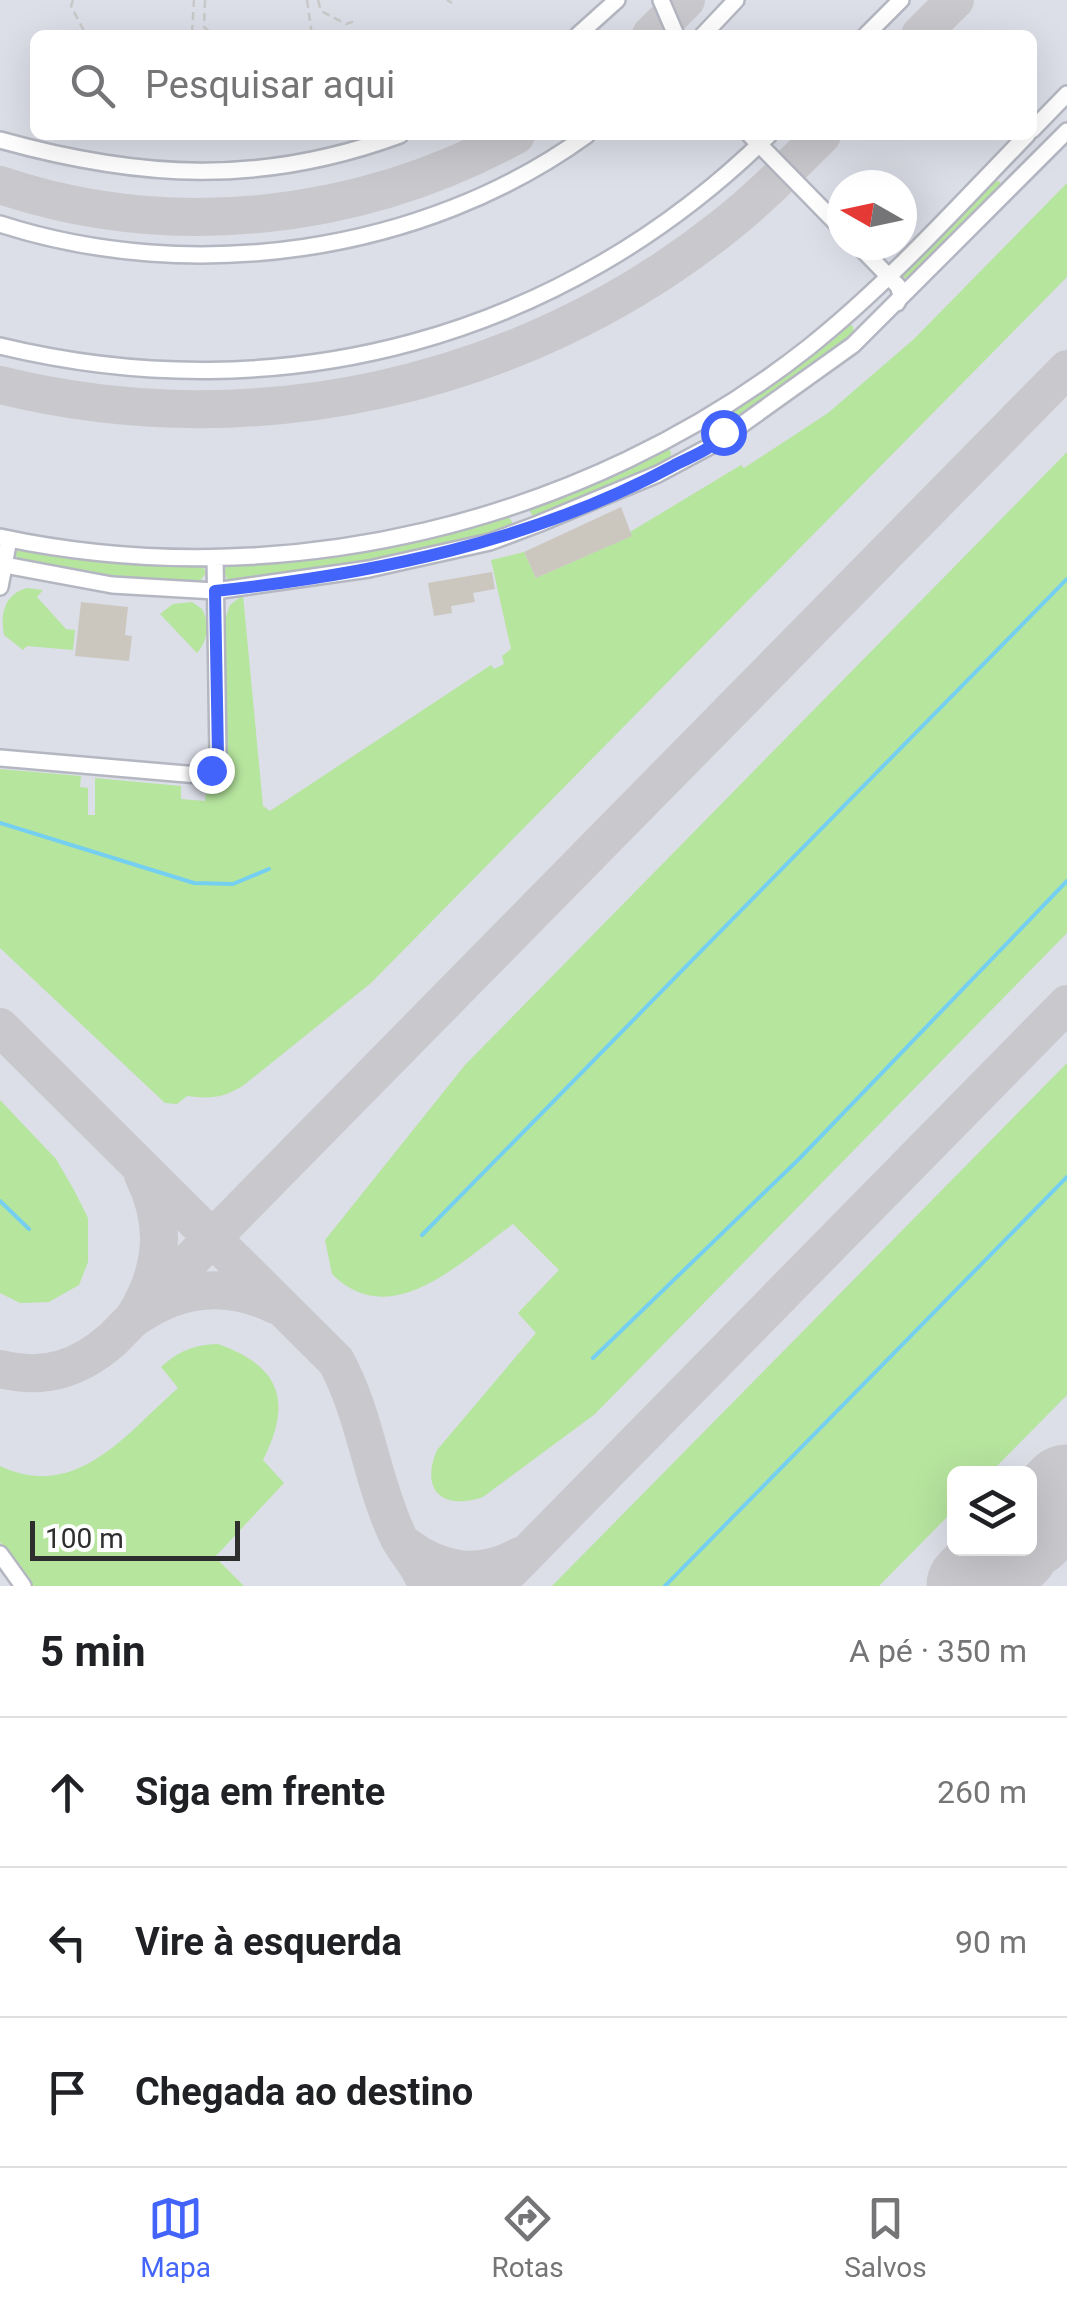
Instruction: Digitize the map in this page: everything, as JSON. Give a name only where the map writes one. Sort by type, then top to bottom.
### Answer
[{"type":"lane","points":[[583,30],[616,0]]},
{"type":"lane","points":[[662,0],[674,30]]},
{"type":"lane","points":[[708,30],[736,0]]},
{"type":"lane","points":[[871,30],[900,0]]},
{"type":"lane","points":[[1037,125],[1067,94]]},
{"type":"lane","points":[[0,588],[5,538],[115,554],[215,558],[348,546],[517,516],[538,524],[658,474],[716,443],[853,345],[1064,134],[1059,118],[1051,116],[1037,126]]},
{"type":"lane","points":[[0,140],[84,162],[136,170],[194,172],[254,170],[308,162],[383,140]]},
{"type":"lane","points":[[0,224],[64,241],[134,252],[218,255],[296,248],[364,235],[448,208],[534,168],[579,140]]},
{"type":"lane","points":[[0,346],[70,361],[181,372],[271,369],[399,348],[485,320],[609,260],[674,218],[757,140]]},
{"type":"lane","points":[[761,140],[827,213]]},
{"type":"lane","points":[[2,564],[112,586],[215,591],[368,569],[517,516],[705,419],[810,346],[861,303],[1022,140]]},
{"type":"lane","points":[[1003,160],[1003,178],[1022,178]]},
{"type":"lane","points":[[873,260],[900,290],[897,303]]},
{"type":"lane","points":[[861,303],[857,310],[861,321],[872,325],[879,321]]},
{"type":"lane","points":[[705,419],[718,420],[723,428],[716,443]]},
{"type":"lane","points":[[684,430],[678,436],[678,448],[684,454],[696,454]]},
{"type":"lane","points":[[0,758],[198,775],[211,770],[218,756],[215,558]]},
{"type":"lane","points":[[0,1554],[23,1586]]},
{"type":"path","points":[[73,0],[71,6],[83,30]]},
{"type":"path","points":[[192,30],[194,0]]},
{"type":"path","points":[[205,0],[204,27],[207,30]]},
{"type":"path","points":[[307,0],[311,30]]},
{"type":"path","points":[[318,0],[321,11],[346,24],[354,22]]},
{"type":"shaded area","points":[[0,0],[1067,0],[1067,1586],[0,1586]]},
{"type":"green space","points":[[992,179],[1000,182],[1000,190],[911,280],[903,277],[901,271],[917,260],[917,255]]},
{"type":"green space","points":[[1067,183],[1067,277],[371,983],[244,1085],[217,1096],[187,1096],[177,1104],[165,1103],[0,948],[0,769],[81,776],[80,787],[88,788],[88,815],[95,815],[95,778],[181,786],[181,799],[205,801],[207,785],[222,772],[227,761],[224,622],[230,605],[243,595],[263,806],[270,811],[491,665],[494,669],[504,664],[502,656],[511,649],[491,560],[524,552],[536,578],[631,536],[630,532],[741,465],[744,468],[828,413],[914,339]]},
{"type":"green space","points":[[846,324],[853,326],[854,337],[734,423],[730,421],[726,413]]},
{"type":"green space","points":[[666,446],[671,452],[670,462],[535,520],[528,508]]},
{"type":"green space","points":[[1067,452],[1067,933],[595,1414],[483,1497],[469,1501],[446,1499],[438,1494],[431,1476],[437,1450],[536,1333],[518,1313],[559,1270],[513,1224],[426,1285],[378,1297],[355,1291],[332,1274],[325,1240],[465,1065]]},
{"type":"green space","points":[[507,513],[513,524],[504,531],[407,555],[234,582],[228,581],[224,572],[228,563]]},
{"type":"green space","points":[[20,547],[202,564],[206,573],[198,584],[113,580],[19,560],[15,554]]},
{"type":"green space","points":[[27,588],[43,590],[37,597],[66,629],[75,630],[73,650],[27,646],[23,650],[4,635],[6,606],[14,595]]},
{"type":"green space","points":[[192,602],[202,609],[207,626],[204,643],[197,653],[160,614],[173,604]]},
{"type":"green space","points":[[1067,1063],[1067,1395],[997,1466],[947,1466],[947,1517],[879,1586],[552,1586]]},
{"type":"green space","points":[[0,1100],[56,1159],[88,1218],[88,1262],[79,1285],[49,1302],[20,1303],[0,1293]]},
{"type":"green space","points":[[218,1344],[255,1363],[275,1388],[278,1403],[272,1439],[263,1460],[284,1483],[215,1557],[244,1586],[33,1586],[0,1542],[0,1466],[27,1475],[53,1475],[98,1458],[178,1388],[161,1367],[187,1350]]},
{"type":"building","points":[[621,507],[632,536],[536,578],[524,552]]},
{"type":"building","points":[[492,572],[495,589],[473,593],[475,602],[451,606],[452,613],[434,616],[428,583]]},
{"type":"building","points":[[81,602],[128,607],[125,635],[132,636],[129,661],[75,656]]},
{"type":"waterway","points":[[422,1235],[1067,579]]},
{"type":"waterway","points":[[0,823],[194,883],[233,884],[269,869]]},
{"type":"waterway","points":[[593,1358],[799,1159],[1067,881]]},
{"type":"waterway","points":[[665,1586],[1067,1177]]},
{"type":"waterway","points":[[0,1201],[29,1229]]},
{"type":"taxiway","points":[[656,30],[686,0]]},
{"type":"taxiway","points":[[925,30],[955,0]]},
{"type":"taxiway","points":[[0,185],[65,203],[130,213],[197,217],[263,214],[329,204],[393,187],[456,164],[506,140]]},
{"type":"taxiway","points":[[0,385],[95,403],[190,409],[285,405],[379,390],[471,364],[559,329],[643,283],[722,228],[817,140]]},
{"type":"taxiway","points":[[0,1369],[32,1373],[61,1369],[87,1358],[113,1339],[1067,369]]},
{"type":"taxiway","points":[[495,1586],[1067,1004]]},
{"type":"taxiway","points":[[0,1027],[336,1361],[354,1402],[387,1511],[427,1586]]},
{"type":"taxiway","points":[[143,1175],[156,1212],[159,1248],[151,1284],[133,1319],[167,1300],[202,1291],[238,1293],[275,1305]]},
{"type":"taxiway","points":[[406,1546],[433,1562],[462,1569],[490,1568],[520,1556]]},
{"type":"runway","points":[[1037,1523],[1067,1492]]},
{"type":"runway","points":[[974,1586],[1004,1556]]},
{"type":"route","points":[[211,770],[218,756],[215,591],[368,569],[490,542],[658,474],[716,443],[723,432]]}]
